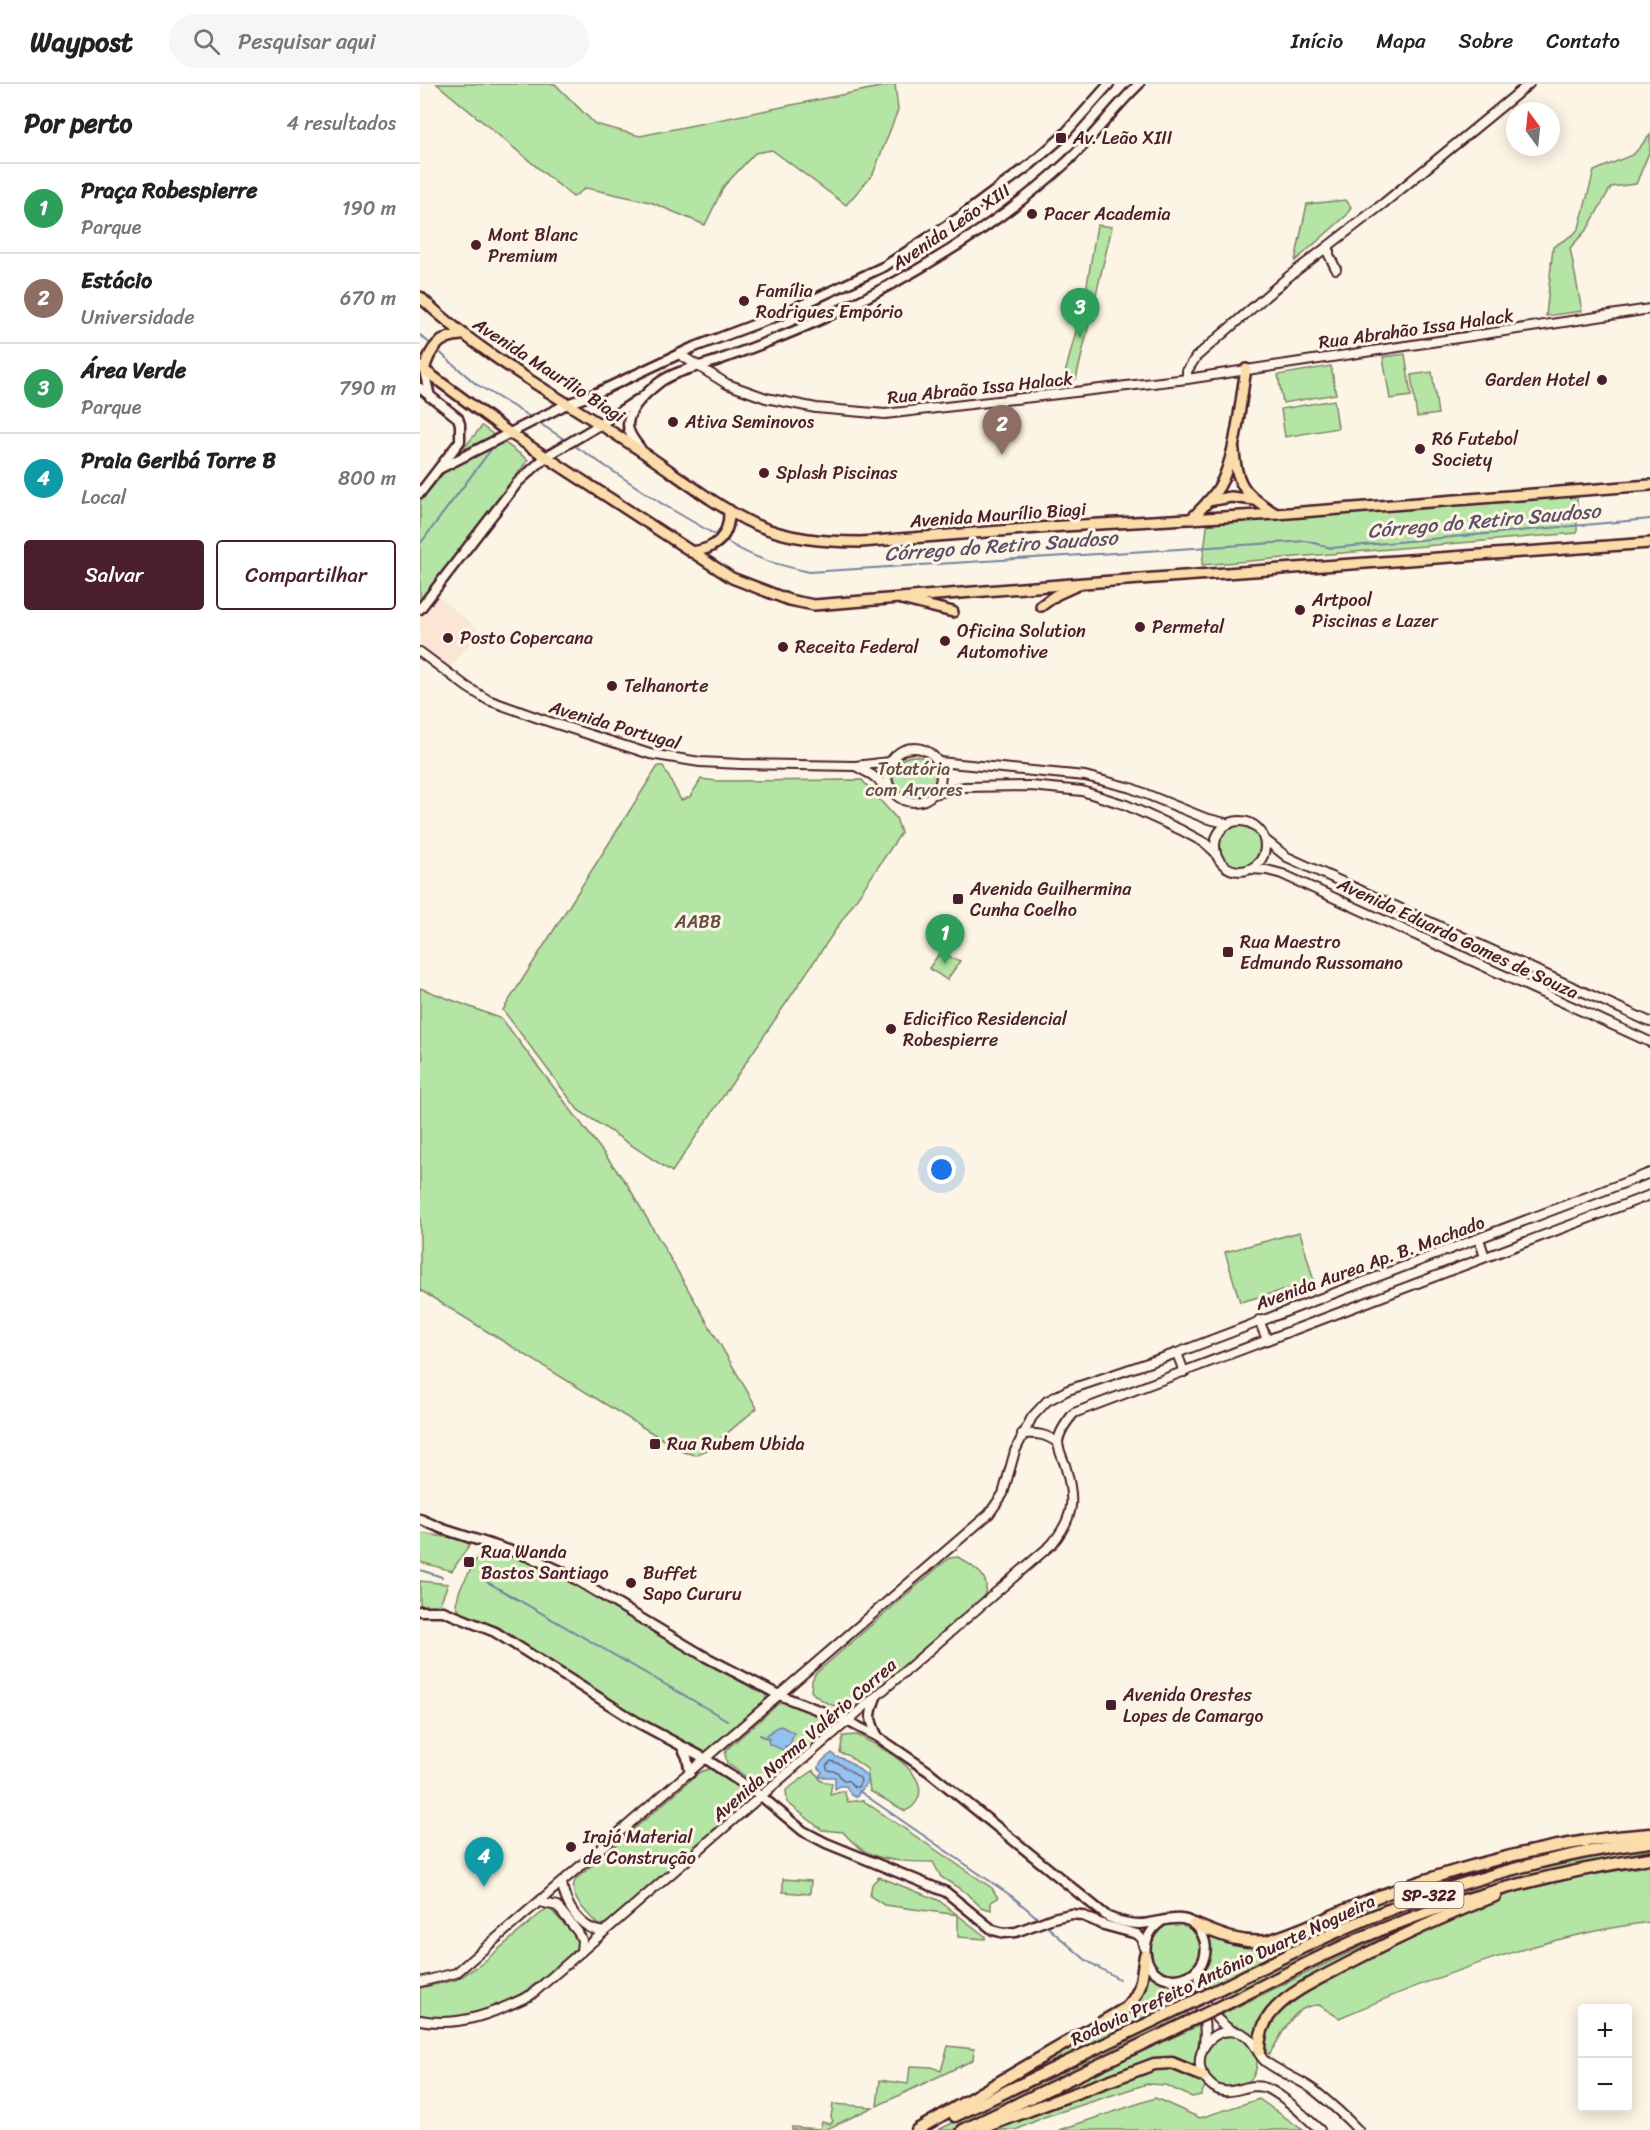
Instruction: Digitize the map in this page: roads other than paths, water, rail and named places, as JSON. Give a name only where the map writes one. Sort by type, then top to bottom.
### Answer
[{"type":"highway","points":[[1194,1924],[1230,1939],[1267,1941],[1382,1895],[1457,1871],[1552,1847],[1650,1834]]},
{"type":"highway","name":"Rodovia Prefeito Antônio Duarte Nogueira","points":[[925,2130],[1384,1911],[1463,1883],[1581,1853],[1650,1842]]},
{"type":"highway","name":"Rodovia Prefeito Antônio Duarte Nogueira","points":[[963,2130],[1338,1949],[1396,1924],[1478,1894],[1565,1872],[1650,1858]]},
{"type":"highway","points":[[1259,2053],[1261,2034],[1274,2009],[1325,1976],[1454,1912],[1565,1872]]},
{"type":"highway","points":[[917,2130],[1126,2008],[1141,1987],[1145,1951]]},
{"type":"highway","points":[[976,2130],[1154,2064],[1172,2063],[1203,2076]]},
{"type":"main road","name":"Avenida Leão XIII","points":[[439,469],[567,404],[592,395],[679,354],[780,315],[853,282],[925,241],[1031,164],[1061,138],[1109,84]]},
{"type":"main road","name":"Avenida Leão XIII","points":[[642,451],[633,440],[627,426],[641,397],[661,381],[819,321],[906,278],[946,253],[1001,217],[1062,166],[1133,86]]},
{"type":"main road","name":"Avenida Maurílio Biagi","points":[[420,297],[462,335],[513,371],[601,424],[729,510],[773,531],[828,542],[861,542],[1276,514],[1650,484]]},
{"type":"main road","points":[[430,397],[422,369],[430,352],[443,338],[462,335]]},
{"type":"main road","points":[[422,369],[508,432],[732,578],[789,600],[814,605],[893,597],[1650,543]]},
{"type":"main road","points":[[1191,519],[1224,479],[1233,445],[1246,369]]},
{"type":"main road","points":[[420,388],[458,418],[460,424],[460,441],[420,493]]},
{"type":"main road","points":[[420,609],[518,482],[547,456],[641,397]]},
{"type":"main road","points":[[1233,445],[1238,478],[1244,490],[1276,514]]},
{"type":"main road","points":[[1208,501],[1231,497],[1255,500]]},
{"type":"main road","points":[[609,509],[628,511]]},
{"type":"main road","points":[[691,552],[705,550],[716,545],[727,526],[729,510]]},
{"type":"main road","points":[[1041,606],[1056,595],[1084,583]]},
{"type":"main road","points":[[893,597],[953,612]]},
{"type":"main road","points":[[420,1519],[443,1529],[530,1557],[565,1573],[636,1613],[670,1637],[779,1695],[847,1721],[878,1737],[928,1771],[1108,1917],[1131,1924],[1178,1918],[1194,1924],[1204,1937],[1206,1946],[1203,1962],[1198,1969],[1183,1978],[1167,1978],[1153,1969],[1142,1939],[1137,1934],[1104,1925],[1081,1915],[1071,1914],[1053,1918],[1016,1932],[1004,1933],[993,1930],[946,1892],[803,1831],[761,1796],[706,1759],[637,1722],[495,1632],[444,1611],[420,1611]]},
{"type":"main road","points":[[876,1697],[870,1713],[871,1723],[878,1737]]},
{"type":"main road","points":[[679,1744],[687,1757],[690,1773]]},
{"type":"main road","points":[[1145,1951],[1149,1932],[1162,1921]]},
{"type":"street","points":[[1187,379],[1187,371],[1196,357],[1288,277],[1529,84]]},
{"type":"street","points":[[1329,246],[1329,255],[1336,269]]},
{"type":"street","name":"Rua Abrahão Issa Halack","points":[[1187,379],[1650,309]]},
{"type":"street","name":"Rua Abraão Issa Halack","points":[[679,354],[727,384],[766,398],[816,408],[885,414],[1187,379]]},
{"type":"street","name":"Avenida Portugal","points":[[420,652],[488,700],[651,754],[700,762],[855,766],[890,762]]},
{"type":"street","points":[[893,792],[887,777],[890,762],[896,755],[912,748],[928,752],[939,762],[941,783],[934,794]]},
{"type":"street","points":[[939,762],[1085,776],[1131,788],[1205,818],[1229,824]]},
{"type":"street","points":[[855,766],[904,801],[913,803],[934,794],[964,787],[1031,786],[1082,791],[1126,805],[1181,830],[1205,843],[1215,852],[1226,868],[1234,871],[1250,869],[1258,864],[1265,848],[1264,839],[1254,825],[1237,822],[1229,824],[1220,830],[1215,840],[1215,852]]},
{"type":"street","points":[[1082,791],[1085,776]]},
{"type":"street","name":"Avenida Eduardo Gomes de Souza","points":[[1264,839],[1287,857],[1343,884],[1406,910],[1541,974],[1650,1022]]},
{"type":"street","name":"Avenida Eduardo Gomes de Souza","points":[[1250,869],[1282,874],[1650,1042]]},
{"type":"street","points":[[1335,898],[1343,884]]},
{"type":"street","points":[[1535,989],[1541,974]]},
{"type":"street","name":"Avenida Aurea Ap. B. Machado","points":[[1022,1434],[1032,1417],[1047,1401],[1068,1390],[1177,1353],[1650,1173]]},
{"type":"street","name":"Avenida Aurea Ap. B. Machado","points":[[1058,1443],[1066,1422],[1074,1413],[1650,1195]]},
{"type":"street","points":[[1479,1239],[1485,1257]]},
{"type":"street","points":[[1259,1320],[1267,1340]]},
{"type":"street","points":[[1177,1353],[1184,1372]]},
{"type":"street","points":[[420,1982],[456,1973],[989,1514],[1003,1494],[1022,1434],[1039,1433],[1058,1443]]},
{"type":"street","name":"Avenida Norma Valério Correa","points":[[420,2020],[430,2022],[467,2020],[497,2012],[531,1995],[1052,1544],[1065,1529],[1071,1513],[1071,1485],[1058,1443]]},
{"type":"street","points":[[562,1883],[568,1905],[575,1914],[587,1927],[603,1932]]},
{"type":"street","points":[[540,1902],[557,1906],[582,1940],[581,1952]]},
{"type":"street","points":[[1198,1969],[1198,1984],[1206,2004],[1216,2019],[1233,2031],[1249,2037],[1266,2062],[1313,2090],[1358,2130]]},
{"type":"street","points":[[1167,1978],[1190,1991],[1199,2004],[1205,2024],[1204,2045],[1199,2061],[1203,2076],[1208,2083],[1222,2091],[1230,2092],[1255,2086],[1269,2089],[1320,2130]]},
{"type":"street","points":[[1204,2045],[1217,2034],[1233,2031]]},
{"type":"water","points":[[781,1726],[794,1733],[790,1744],[783,1750],[769,1744],[767,1735]]},
{"type":"water","points":[[832,1753],[849,1762],[867,1776],[867,1783],[856,1797],[851,1795],[846,1786],[835,1789],[835,1777],[819,1777],[822,1772],[818,1767]]},
{"type":"waterway","name":"Córrego do Retiro Saudoso","points":[[420,335],[433,346]]},
{"type":"waterway","name":"Córrego do Retiro Saudoso","points":[[437,350],[476,384],[532,418]]},
{"type":"waterway","name":"Córrego do Retiro Saudoso","points":[[536,421],[567,441]]},
{"type":"waterway","points":[[420,544],[496,443]]},
{"type":"waterway","name":"Córrego do Retiro Saudoso","points":[[572,444],[664,505],[719,537]]},
{"type":"waterway","name":"Córrego do Retiro Saudoso","points":[[724,540],[765,560],[809,572],[1307,541],[1331,548],[1650,519]]},
{"type":"waterway","points":[[420,1570],[442,1577]]},
{"type":"waterway","points":[[482,1579],[727,1720]]},
{"type":"waterway","points":[[760,1735],[769,1739]]},
{"type":"waterway","points":[[785,1746],[799,1752]]},
{"type":"waterway","points":[[859,1791],[1013,1897],[1040,1920]]},
{"type":"waterway","points":[[1044,1924],[1087,1961],[1119,1979]]},
{"type":"place","name":"Av. Leão XIII","points":[[1061,138]]},
{"type":"place","name":"Pacer Academia","points":[[1032,214]]},
{"type":"place","name":"Mont Blanc Premium","points":[[476,245]]},
{"type":"place","name":"Família Rodrigues Empório","points":[[744,301]]},
{"type":"place","name":"Área Verde","points":[[1080,338]]},
{"type":"place","name":"Garden Hotel","points":[[1602,380]]},
{"type":"place","name":"Ativa Seminovos","points":[[673,422]]},
{"type":"place","name":"R6 Futebol Society","points":[[1420,449]]},
{"type":"place","name":"Estácio","points":[[1002,455]]},
{"type":"place","name":"Splash Piscinas","points":[[764,473]]},
{"type":"place","name":"Artpool Piscinas e Lazer","points":[[1300,610]]},
{"type":"place","name":"Permetal","points":[[1140,627]]},
{"type":"place","name":"Posto Copercana","points":[[448,638]]},
{"type":"place","name":"Oficina Solution Automotive","points":[[945,641]]},
{"type":"place","name":"Receita Federal","points":[[783,647]]},
{"type":"place","name":"Telhanorte","points":[[612,686]]},
{"type":"place","name":"Avenida Guilhermina Cunha Coelho","points":[[958,899]]},
{"type":"place","name":"Rua Maestro Edmundo Russomano","points":[[1228,952]]},
{"type":"place","name":"Praça Robespierre","points":[[945,964]]},
{"type":"place","name":"Edicifico Residencial Robespierre","points":[[891,1029]]},
{"type":"place","name":"Rua Rubem Ubida","points":[[655,1444]]},
{"type":"place","name":"Rua Wanda Bastos Santiago","points":[[469,1562]]},
{"type":"place","name":"Buffet Sapo Cururu","points":[[631,1583]]},
{"type":"place","name":"Avenida Orestes Lopes de Camargo","points":[[1111,1705]]},
{"type":"place","name":"Irajá Material de Construção","points":[[571,1847]]},
{"type":"place","name":"Praia Geribá Torre B","points":[[484,1887]]},
{"type":"park label","name":"Totatória com Arvores","points":[[914,779]]},
{"type":"park label","name":"AABB","points":[[698,922]]}]
